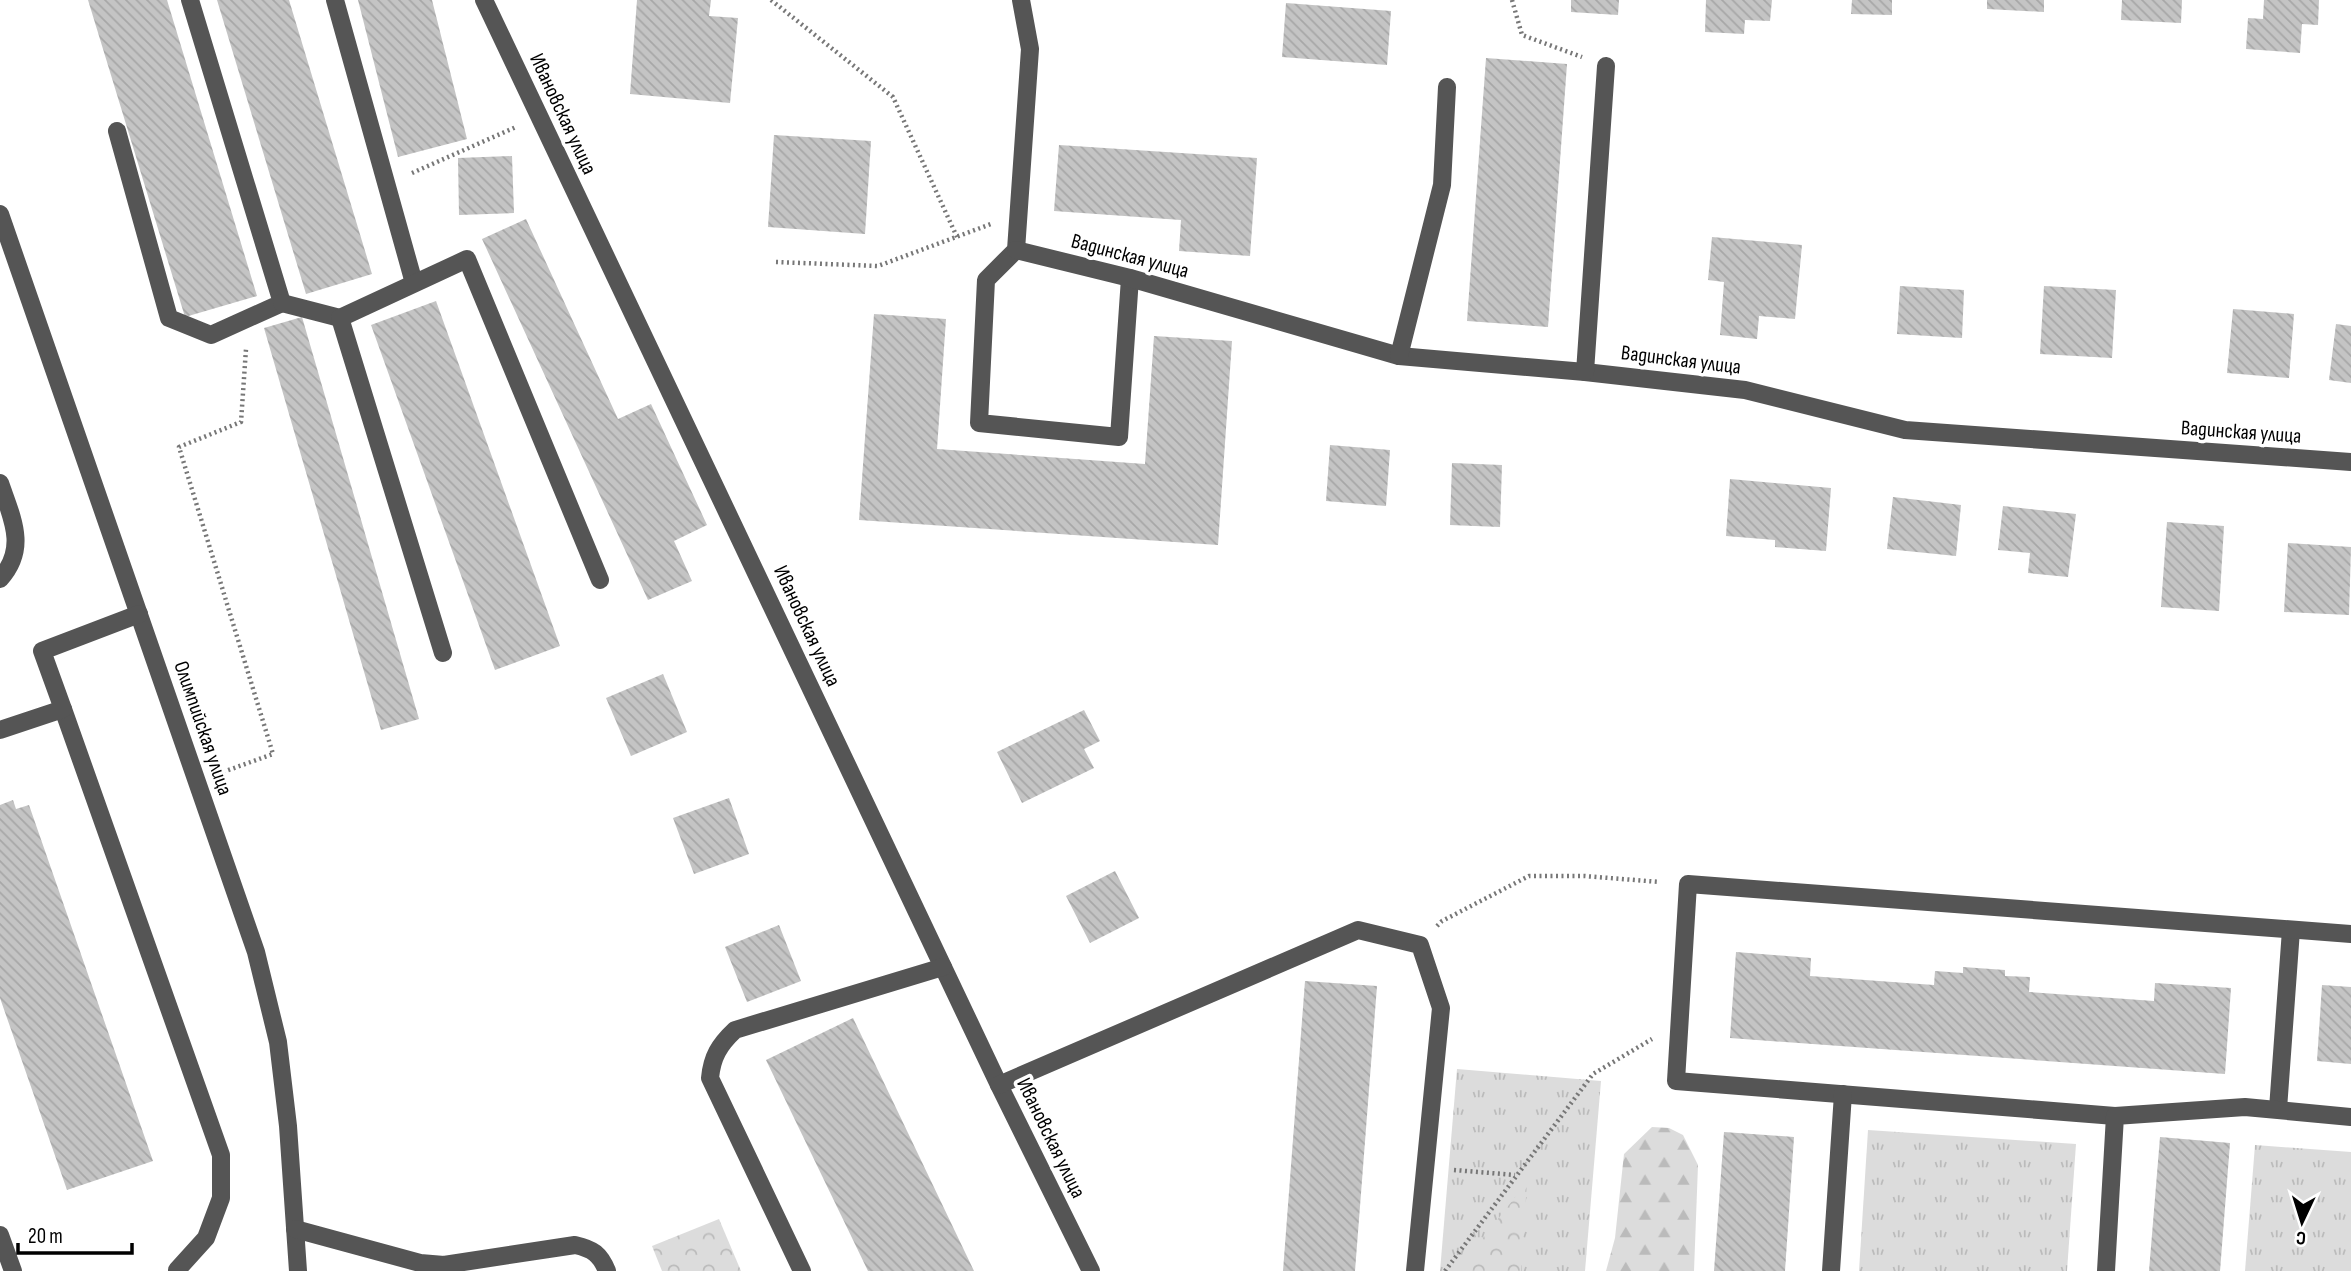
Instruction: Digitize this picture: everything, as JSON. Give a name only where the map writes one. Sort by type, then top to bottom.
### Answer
[{"type":"street","points":[[190,0],[282,303]]},
{"type":"street","points":[[335,0],[414,284]]},
{"type":"street","name":"Ивановская улица","points":[[484,0],[999,1085],[1091,1271]]},
{"type":"street","points":[[1021,0],[1030,49],[1016,250],[986,280],[979,422],[1119,437],[1130,278]]},
{"type":"street","points":[[1585,372],[1606,66]]},
{"type":"street","points":[[1399,355],[1442,185],[1447,87]]},
{"type":"street","points":[[117,131],[169,318],[211,335],[282,303],[340,318],[467,259],[600,580]]},
{"type":"street","name":"Олимпийская улица","points":[[0,214],[256,952],[278,1042],[288,1126],[298,1271]]},
{"type":"street","name":"Вадинская улица","points":[[1016,250],[1130,278],[1399,355],[1745,390],[1905,430],[2351,462]]},
{"type":"street","points":[[340,318],[443,653]]},
{"type":"street","points":[[0,483],[17,538],[14,559],[0,579]]},
{"type":"street","points":[[139,614],[42,651],[221,1155],[221,1198],[206,1238],[177,1271],[165,1271]]},
{"type":"street","points":[[0,730],[63,709]]},
{"type":"street","points":[[2351,934],[1688,884],[1676,1081],[2115,1116],[2245,1107],[2351,1117]]},
{"type":"street","points":[[999,1085],[1358,930],[1420,945],[1441,1008],[1415,1271]]},
{"type":"street","points":[[2278,1110],[2291,930]]},
{"type":"street","points":[[802,1271],[710,1079],[711,1063],[720,1044],[735,1030],[943,967]]},
{"type":"street","points":[[1831,1271],[1843,1094]]},
{"type":"street","points":[[2105,1271],[2115,1116]]},
{"type":"street","points":[[295,1229],[421,1263],[444,1265],[575,1245],[592,1249],[601,1256],[607,1271]]},
{"type":"street","points":[[0,1235],[13,1271]]},
{"type":"path","points":[[771,0],[893,97],[957,237]]},
{"type":"path","points":[[1512,0],[1522,35],[1606,66]]},
{"type":"path","points":[[387,184],[539,117]]},
{"type":"path","points":[[776,262],[878,267],[1018,214]]},
{"type":"path","points":[[197,781],[273,754],[179,447],[241,422],[246,344]]},
{"type":"path","points":[[1420,945],[1442,921],[1529,876],[1584,876],[1688,884]]},
{"type":"path","points":[[1445,1271],[1593,1074],[1679,1023]]},
{"type":"path","points":[[1425,1168],[1516,1175]]},
{"type":"green space","points":[[1457,1069],[1601,1081],[1585,1271],[1440,1271]]},
{"type":"green space","points":[[1652,1127],[1669,1128],[1683,1135],[1698,1165],[1694,1271],[1606,1271],[1615,1238],[1624,1154]]},
{"type":"green space","points":[[1868,1130],[2076,1144],[2067,1271],[1859,1271]]},
{"type":"green space","points":[[2255,1145],[2351,1152],[2351,1271],[2245,1271]]},
{"type":"green space","points":[[1527,1182],[1521,1271],[1471,1271],[1472,1252]]},
{"type":"green space","points":[[719,1219],[741,1271],[662,1271],[652,1246]]},
{"type":"building","points":[[88,0],[167,0],[257,296],[185,317]]},
{"type":"building","points":[[217,0],[289,0],[372,274],[306,294]]},
{"type":"building","points":[[358,0],[432,0],[467,139],[398,157]]},
{"type":"building","points":[[637,0],[711,0],[709,16],[738,18],[730,103],[630,94]]},
{"type":"building","points":[[1571,0],[1619,0],[1618,15],[1571,12]]},
{"type":"building","points":[[1706,0],[1772,0],[1770,21],[1745,20],[1744,34],[1705,32]]},
{"type":"building","points":[[1852,0],[1892,0],[1892,15],[1851,14]]},
{"type":"building","points":[[1987,0],[2044,0],[2044,12],[1987,9]]},
{"type":"building","points":[[2122,0],[2182,0],[2181,23],[2121,20]]},
{"type":"building","points":[[2264,0],[2319,0],[2318,25],[2302,24],[2300,53],[2246,49],[2248,18],[2263,19]]},
{"type":"building","points":[[1286,3],[1391,11],[1387,65],[1282,57]]},
{"type":"building","points":[[1486,58],[1567,64],[1548,327],[1467,321]]},
{"type":"building","points":[[774,135],[871,141],[865,234],[768,227]]},
{"type":"building","points":[[1059,145],[1257,158],[1250,256],[1179,251],[1181,220],[1054,211]]},
{"type":"building","points":[[512,156],[514,213],[459,215],[458,158]]},
{"type":"building","points":[[526,219],[618,419],[651,404],[707,525],[674,541],[692,581],[648,600],[482,239]]},
{"type":"building","points":[[1712,237],[1802,245],[1795,319],[1759,316],[1757,339],[1720,335],[1724,282],[1708,280]]},
{"type":"building","points":[[1900,286],[1964,290],[1962,338],[1897,334]]},
{"type":"building","points":[[2044,286],[2116,290],[2112,358],[2040,354]]},
{"type":"building","points":[[436,301],[560,646],[495,670],[371,325]]},
{"type":"building","points":[[2233,309],[2294,314],[2289,378],[2227,373]]},
{"type":"building","points":[[874,314],[946,319],[937,449],[1145,464],[1154,336],[1232,341],[1218,545],[859,520]]},
{"type":"building","points":[[302,317],[419,719],[381,730],[264,328]]},
{"type":"building","points":[[2336,324],[2351,326],[2351,383],[2329,380]]},
{"type":"building","points":[[1330,445],[1390,450],[1386,506],[1326,501]]},
{"type":"building","points":[[1452,463],[1502,465],[1500,527],[1450,525]]},
{"type":"building","points":[[1730,479],[1831,488],[1826,551],[1775,547],[1775,540],[1726,536]]},
{"type":"building","points":[[1893,497],[1961,505],[1956,556],[1887,549]]},
{"type":"building","points":[[2003,506],[2076,514],[2068,577],[2028,573],[2030,553],[1998,550]]},
{"type":"building","points":[[2167,522],[2224,526],[2219,611],[2161,607]]},
{"type":"building","points":[[2288,543],[2351,547],[2349,615],[2284,612]]},
{"type":"building","points":[[663,674],[687,732],[631,756],[606,698]]},
{"type":"building","points":[[1084,710],[1100,741],[1084,749],[1094,768],[1022,803],[997,752]]},
{"type":"building","points":[[729,798],[749,854],[694,874],[673,818]]},
{"type":"building","points":[[13,800],[16,809],[29,805],[153,1161],[67,1190],[0,998],[0,805]]},
{"type":"building","points":[[1115,871],[1139,918],[1090,943],[1066,896]]},
{"type":"building","points":[[779,925],[801,981],[747,1002],[725,947]]},
{"type":"building","points":[[1736,952],[1811,958],[1810,976],[1934,985],[1935,971],[1963,973],[1963,967],[2005,970],[2005,976],[2030,977],[2029,992],[2154,1001],[2155,983],[2231,988],[2225,1074],[1730,1038]]},
{"type":"building","points":[[1305,981],[1377,986],[1355,1271],[1283,1271]]},
{"type":"building","points":[[2322,985],[2351,987],[2351,1064],[2317,1061]]},
{"type":"building","points":[[853,1018],[974,1271],[868,1271],[766,1060]]},
{"type":"building","points":[[1724,1132],[1794,1137],[1785,1271],[1714,1271]]},
{"type":"building","points":[[2160,1137],[2230,1143],[2220,1271],[2149,1271]]}]
